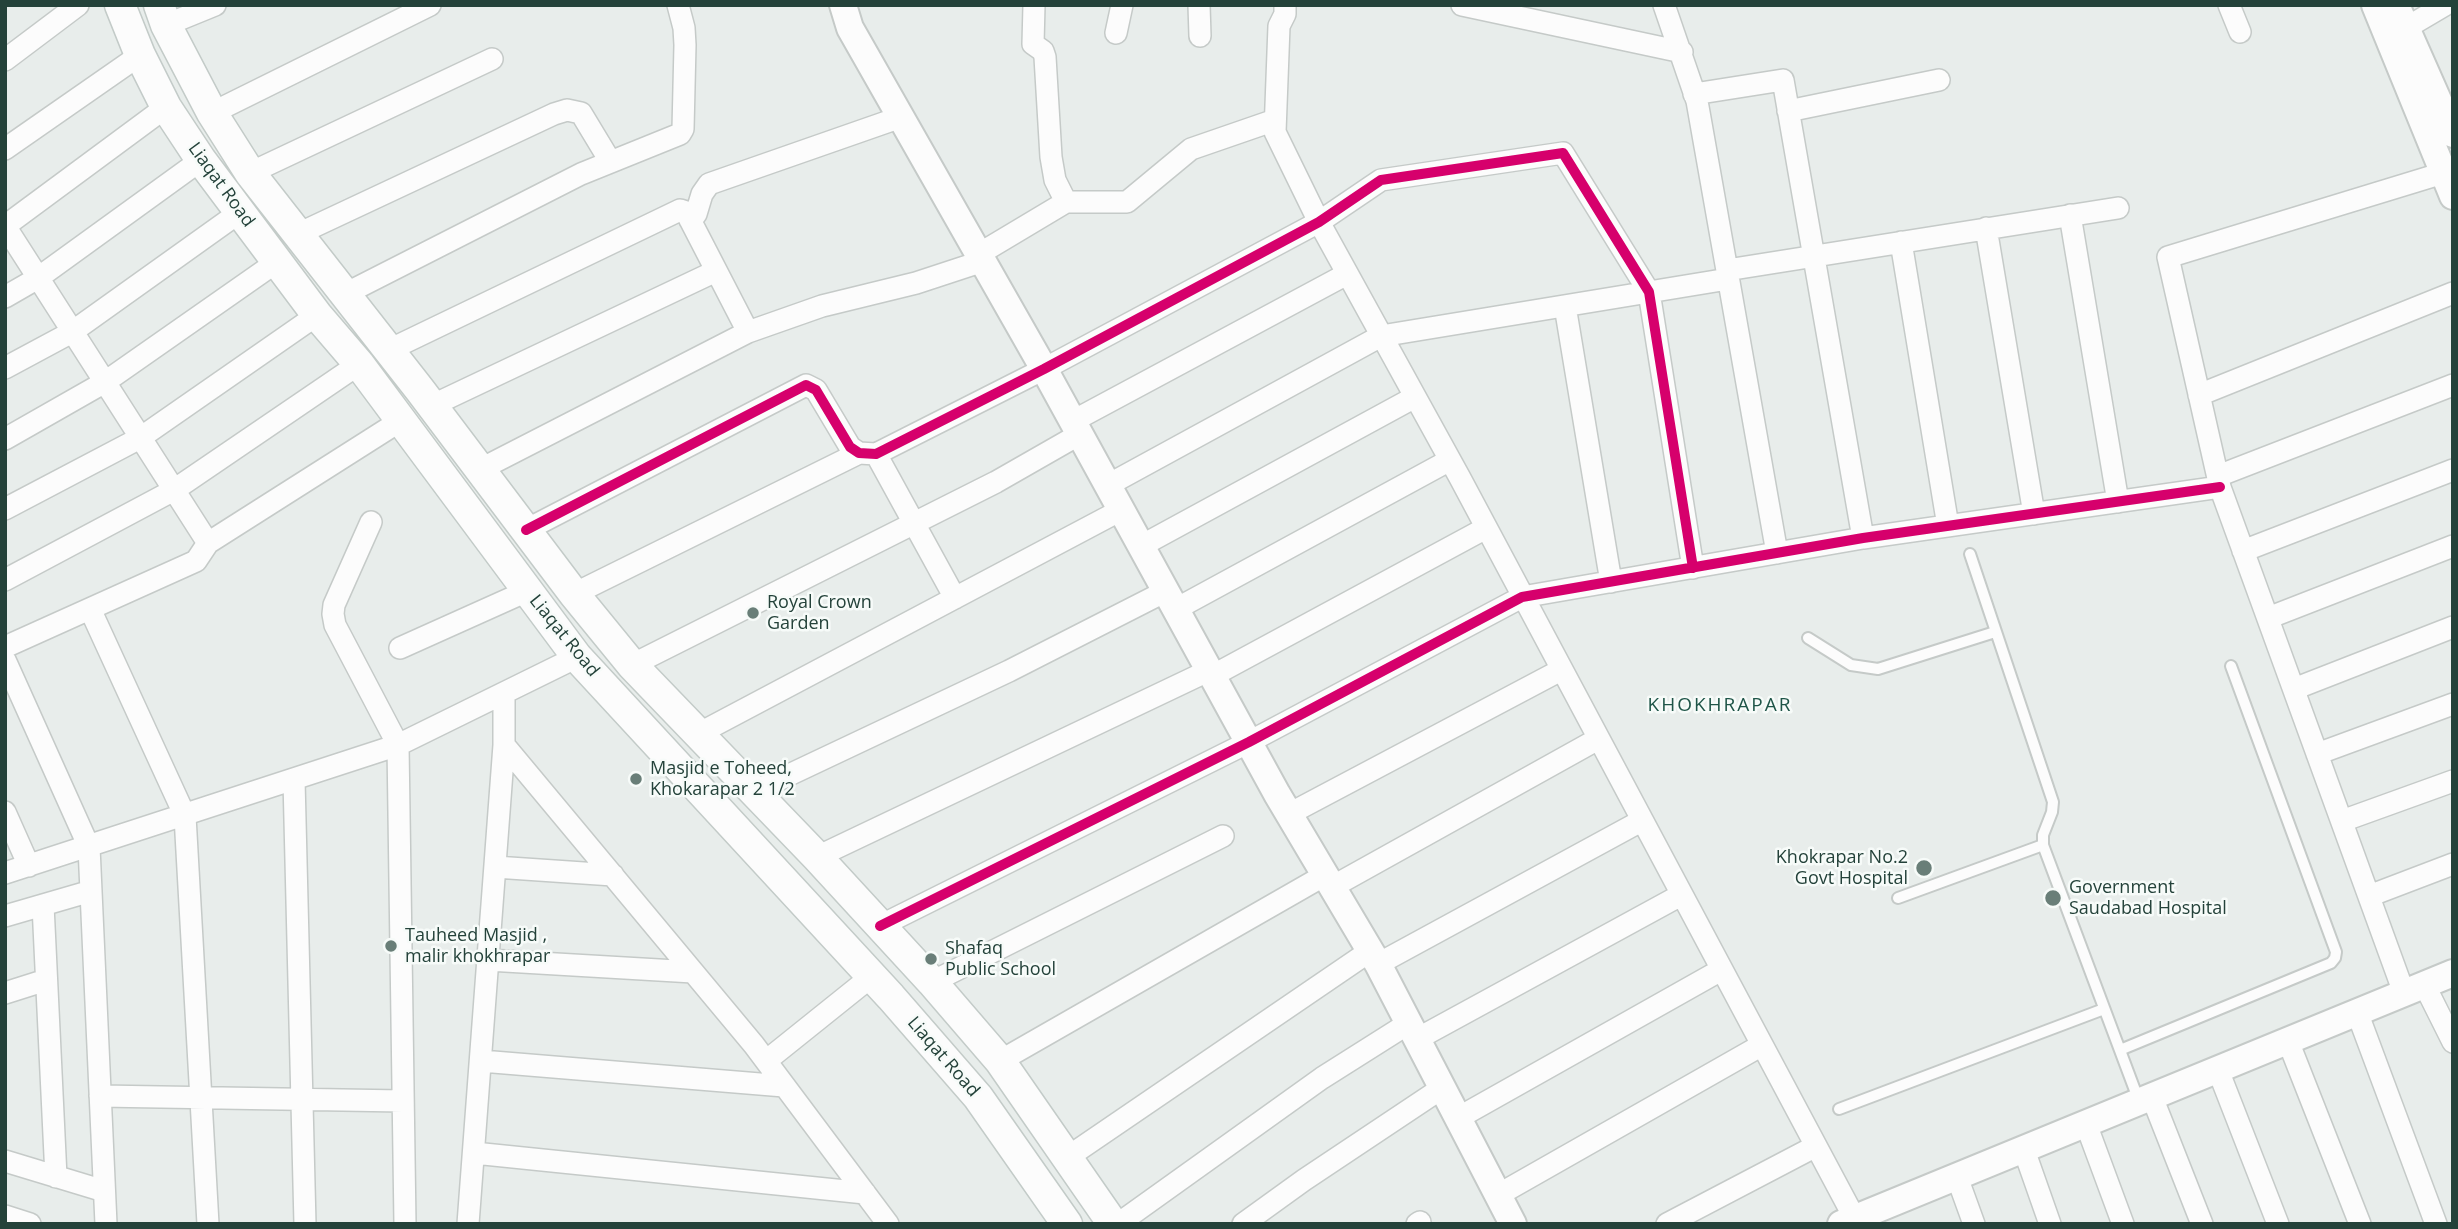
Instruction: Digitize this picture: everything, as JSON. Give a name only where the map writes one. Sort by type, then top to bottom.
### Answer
[{"type":"main road","name":"Liaqat Road","points":[[120,5],[140,55],[166,107],[201,160],[317,315],[359,365],[577,657],[872,976],[978,1097],[1067,1224]]},
{"type":"main road","points":[[162,15],[212,113],[250,173],[389,350],[574,594],[632,665],[817,857],[932,982],[1000,1061],[1116,1224]]},
{"type":"street","points":[[5,60],[78,5]]},
{"type":"street","points":[[162,15],[215,5]]},
{"type":"street","points":[[212,113],[430,5]]},
{"type":"street","points":[[345,294],[569,180],[682,132],[685,45],[678,5]]},
{"type":"street","points":[[1034,5],[1033,44],[1043,51],[1045,57],[1051,158],[1055,180],[1066,202]]},
{"type":"street","points":[[1116,33],[1122,5]]},
{"type":"street","points":[[1199,5],[1200,36]]},
{"type":"street","points":[[1285,5],[1279,26],[1275,132],[1318,222],[1450,460],[1816,1146],[1848,1221],[1890,1215],[1957,1177],[2453,973]]},
{"type":"street","points":[[1462,5],[1682,52]]},
{"type":"street","points":[[1664,5],[1694,94],[1777,553]]},
{"type":"street","points":[[2230,5],[2240,32]]},
{"type":"street","points":[[2375,5],[2396,22],[2445,137],[2448,185],[2168,257],[2219,482],[2243,551],[2369,896],[2414,988],[2453,1042]]},
{"type":"street","points":[[2396,22],[2445,5]]},
{"type":"street","points":[[849,7],[850,28],[1044,369],[1289,814],[1374,957],[1513,1224]]},
{"type":"street","points":[[5,149],[140,55]]},
{"type":"street","points":[[250,173],[492,59]]},
{"type":"street","points":[[1694,94],[1783,80],[1863,538]]},
{"type":"street","points":[[1788,111],[1939,80]]},
{"type":"street","points":[[166,107],[5,226],[208,542]]},
{"type":"street","points":[[298,234],[567,110],[581,113],[610,161]]},
{"type":"street","points":[[690,220],[696,214],[702,194],[709,184],[901,117]]},
{"type":"street","points":[[479,470],[748,332],[822,306],[916,283],[981,257],[1066,202],[1127,202],[1191,149],[1275,120]]},
{"type":"street","points":[[574,594],[1044,369],[1318,222],[1381,180],[1563,153],[1649,292],[1693,568]]},
{"type":"street","points":[[5,297],[38,278],[201,160]]},
{"type":"street","points":[[1108,485],[1381,336],[1649,292],[1813,256],[2118,208]]},
{"type":"street","points":[[389,350],[680,210],[686,212],[748,332]]},
{"type":"street","points":[[5,368],[72,332],[240,212]]},
{"type":"street","points":[[2070,215],[2118,502]]},
{"type":"street","points":[[1986,228],[2034,514]]},
{"type":"street","points":[[1900,242],[1948,526]]},
{"type":"street","points":[[5,439],[105,382],[278,261]]},
{"type":"street","points":[[431,406],[716,271]]},
{"type":"street","points":[[632,665],[996,481],[1076,428],[1348,274]]},
{"type":"street","points":[[2199,395],[2453,293]]},
{"type":"street","points":[[1565,306],[1611,582]]},
{"type":"street","points":[[5,509],[140,438],[317,315]]},
{"type":"street","points":[[5,580],[174,490],[359,365]]},
{"type":"street","points":[[526,530],[806,385],[816,390],[850,447],[867,454],[914,522],[956,598]]},
{"type":"street","points":[[880,926],[1249,742],[1522,597],[1863,538],[2118,502],[2219,482],[2453,385]]},
{"type":"street","points":[[1141,546],[1415,397]]},
{"type":"street","points":[[5,647],[196,561],[208,542],[400,421]]},
{"type":"street","points":[[753,792],[1009,671],[1171,600],[1450,460]]},
{"type":"street","points":[[2243,551],[2453,470]]},
{"type":"street","points":[[698,734],[1121,510]]},
{"type":"street","points":[[371,522],[334,605],[333,614],[335,625],[398,745],[405,1224]]},
{"type":"street","points":[[817,857],[1211,673],[1486,528]]},
{"type":"street","points":[[2268,618],[2453,546]]},
{"type":"street","points":[[400,648],[527,591]]},
{"type":"street","points":[[90,609],[185,816],[208,1224]]},
{"type":"street","points":[[2294,689],[2453,627]]},
{"type":"street","points":[[5,873],[398,745],[577,657]]},
{"type":"street","points":[[5,660],[89,847],[106,1224]]},
{"type":"street","points":[[1289,814],[1561,670]]},
{"type":"street","points":[[468,1224],[504,745],[504,693]]},
{"type":"street","points":[[2317,754],[2453,704]]},
{"type":"street","points":[[1000,1061],[1598,738]]},
{"type":"street","points":[[504,745],[766,1061],[888,1224]]},
{"type":"street","points":[[294,780],[305,1224]]},
{"type":"street","points":[[2342,821],[2453,781]]},
{"type":"street","points":[[5,812],[29,866]]},
{"type":"street","points":[[1069,1157],[1374,957],[1642,821]]},
{"type":"street","points":[[932,982],[1223,836]]},
{"type":"street","points":[[2369,896],[2453,864]]},
{"type":"street","points":[[495,867],[613,875]]},
{"type":"street","points":[[5,916],[91,891]]},
{"type":"street","points":[[1116,1224],[1322,1079],[1681,895]]},
{"type":"street","points":[[43,905],[57,1177]]},
{"type":"street","points":[[488,960],[693,972]]},
{"type":"street","points":[[1458,1118],[1721,970]]},
{"type":"street","points":[[766,1061],[872,976]]},
{"type":"street","points":[[5,993],[47,980]]},
{"type":"street","points":[[2357,1012],[2436,1224]]},
{"type":"street","points":[[2288,1041],[2360,1224]]},
{"type":"street","points":[[1498,1195],[1762,1045]]},
{"type":"street","points":[[481,1061],[785,1086]]},
{"type":"street","points":[[2218,1070],[2278,1224]]},
{"type":"street","points":[[1243,1224],[1443,1088]]},
{"type":"street","points":[[100,1096],[403,1101]]},
{"type":"street","points":[[2145,1099],[2202,1224]]},
{"type":"street","points":[[2086,1124],[2123,1224]]},
{"type":"street","points":[[1667,1224],[1816,1146]]},
{"type":"street","points":[[2024,1150],[2050,1224]]},
{"type":"street","points":[[474,1153],[864,1193]]},
{"type":"street","points":[[5,1161],[104,1191]]},
{"type":"street","points":[[1957,1177],[1974,1224]]},
{"type":"street","points":[[5,1216],[30,1224]]},
{"type":"lane","points":[[1970,554],[2053,802],[2052,812],[2042,835],[2043,845],[2120,1050],[2145,1099]]},
{"type":"lane","points":[[1808,638],[1851,665],[1878,669],[1994,632]]},
{"type":"lane","points":[[2120,1050],[2332,963],[2335,958],[2336,952],[2231,666]]},
{"type":"lane","points":[[1898,898],[2043,845]]},
{"type":"lane","points":[[1839,1110],[2105,1009]]},
{"type":"cycle path","points":[[526,530],[806,385],[816,390],[850,447],[859,453],[876,454],[1044,369],[1319,222],[1381,180],[1563,153],[1649,292],[1693,568]]},
{"type":"cycle path","points":[[880,926],[1249,742],[1522,597],[1863,538],[2220,487]]},
{"type":"place","name":"Royal Crown Garden","points":[[753,613]]},
{"type":"place","name":"Masjid e Toheed, Khokarapar 2 1/2","points":[[636,779]]},
{"type":"place","name":"Khokrapar No.2 Govt Hospital","points":[[1924,868]]},
{"type":"place","name":"Government Saudabad Hospital","points":[[2053,898]]},
{"type":"place","name":"Tauheed Masjid , malir khokhrapar","points":[[391,946]]},
{"type":"place","name":"Shafaq Public School","points":[[931,959]]},
{"type":"district","name":"KHOKHRAPAR","points":[[1720,706]]}]
